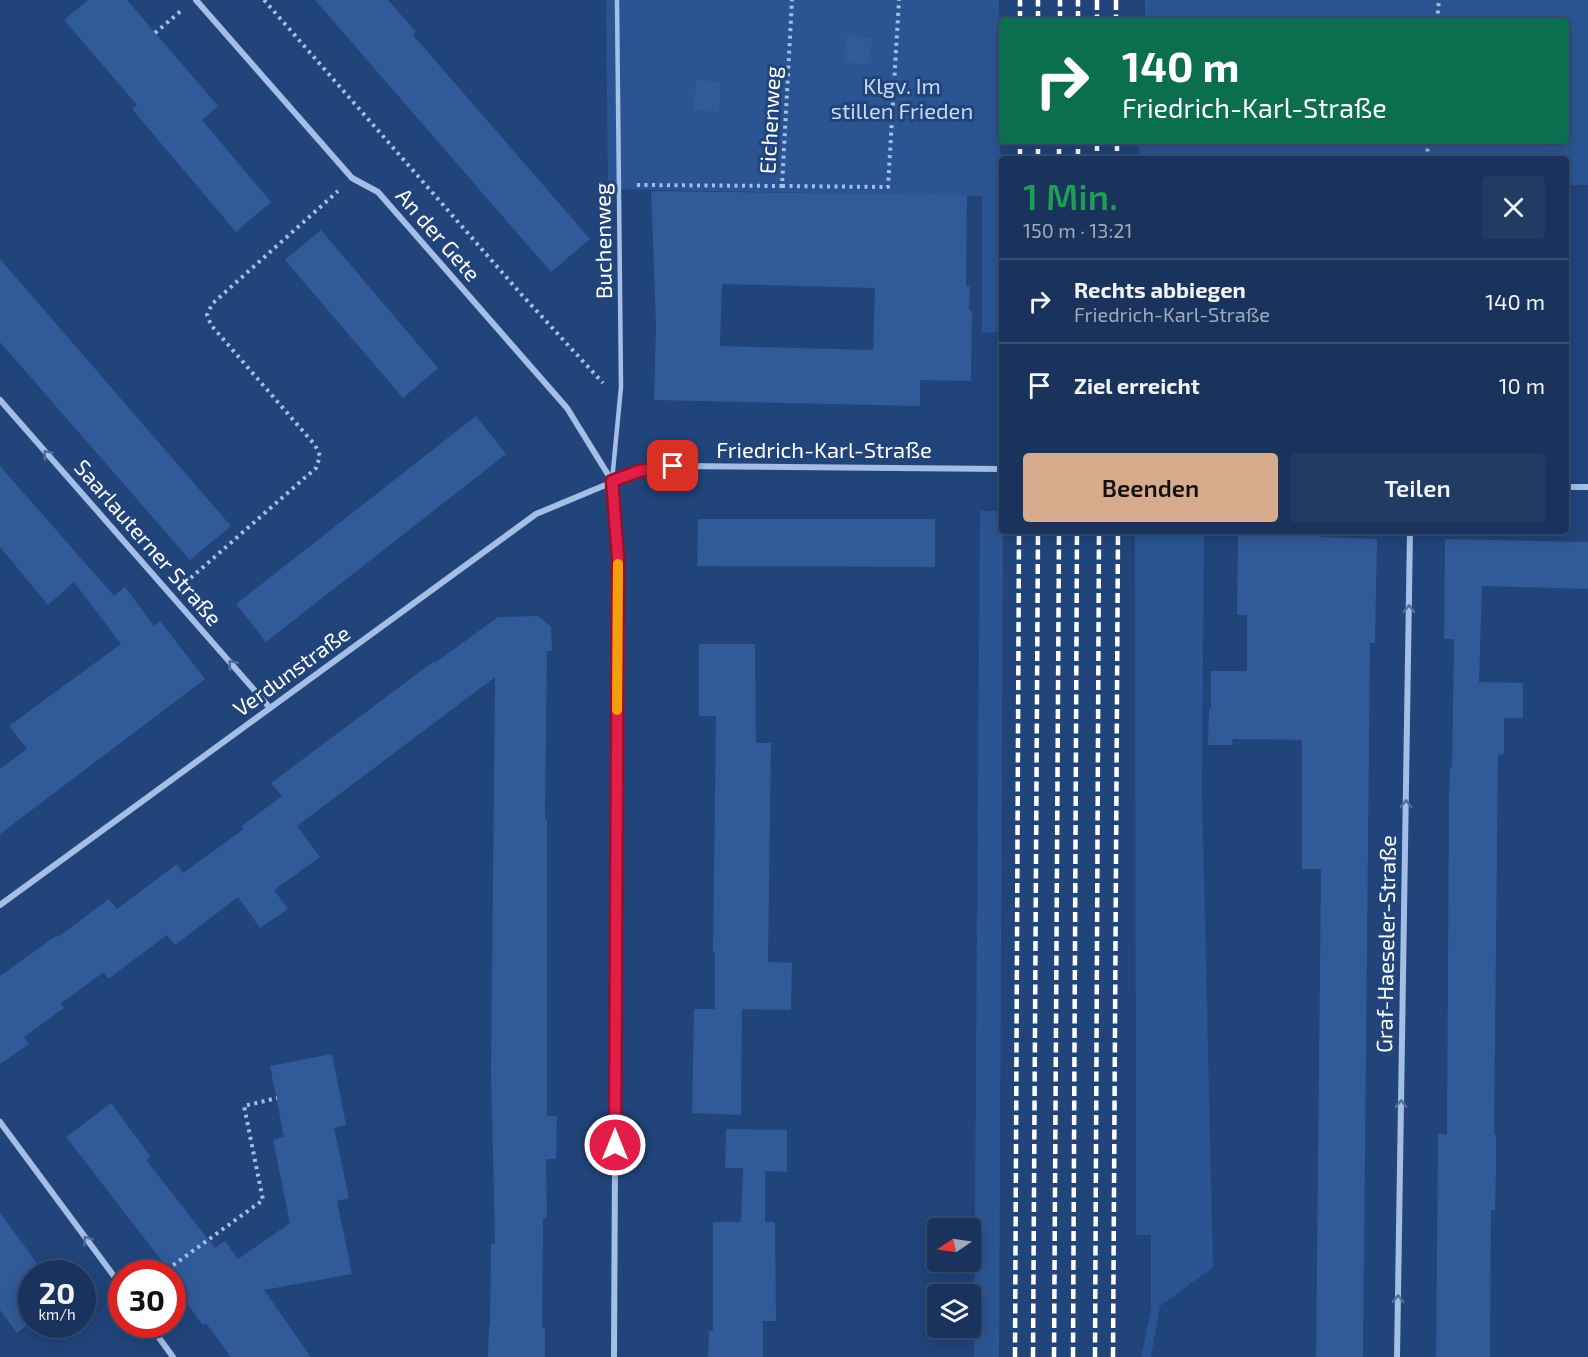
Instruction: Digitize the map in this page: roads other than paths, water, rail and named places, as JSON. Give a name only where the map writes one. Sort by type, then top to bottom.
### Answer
[{"type":"street","name":"An der Gete","points":[[196,0],[352,178],[378,192],[567,408],[612,481]]},
{"type":"street","name":"Saarlauterner Straße","points":[[0,400],[270,708]]},
{"type":"street","name":"Friedrich-Karl-Straße","points":[[612,481],[639,471],[673,466],[999,469]]},
{"type":"street","name":"Verdunstraße","points":[[0,905],[536,514],[612,481]]},
{"type":"street","points":[[612,481],[618,557],[614,1357]]},
{"type":"street","points":[[1569,487],[1588,487]]},
{"type":"street","name":"Graf-Haeseler-Straße","points":[[1397,1357],[1410,534]]},
{"type":"street","points":[[0,1122],[108,1268]]},
{"type":"street","points":[[159,1338],[173,1357]]},
{"type":"lane","name":"Buchenweg","points":[[612,481],[621,387],[617,0]]},
{"type":"railway","points":[[1020,0],[1020,18]]},
{"type":"railway","points":[[1038,0],[1038,18]]},
{"type":"railway","points":[[1060,0],[1060,18]]},
{"type":"railway","points":[[1078,0],[1078,18]]},
{"type":"railway","points":[[1097,0],[1097,18]]},
{"type":"railway","points":[[1116,0],[1116,18]]},
{"type":"railway","points":[[1020,144],[1020,156]]},
{"type":"railway","points":[[1038,144],[1038,156]]},
{"type":"railway","points":[[1059,144],[1059,156]]},
{"type":"railway","points":[[1078,144],[1078,156]]},
{"type":"railway","points":[[1097,144],[1097,156]]},
{"type":"railway","points":[[1117,144],[1117,156]]},
{"type":"railway","points":[[1015,1357],[1019,534]]},
{"type":"railway","points":[[1033,1357],[1038,534]]},
{"type":"railway","points":[[1054,1357],[1059,534]]},
{"type":"railway","points":[[1073,1357],[1077,534]]},
{"type":"railway","points":[[1095,1357],[1099,534]]},
{"type":"railway","points":[[1113,1357],[1118,534]]},
{"type":"park label","name":"Klgv. Im stillen Frieden","points":[[902,98]]}]
